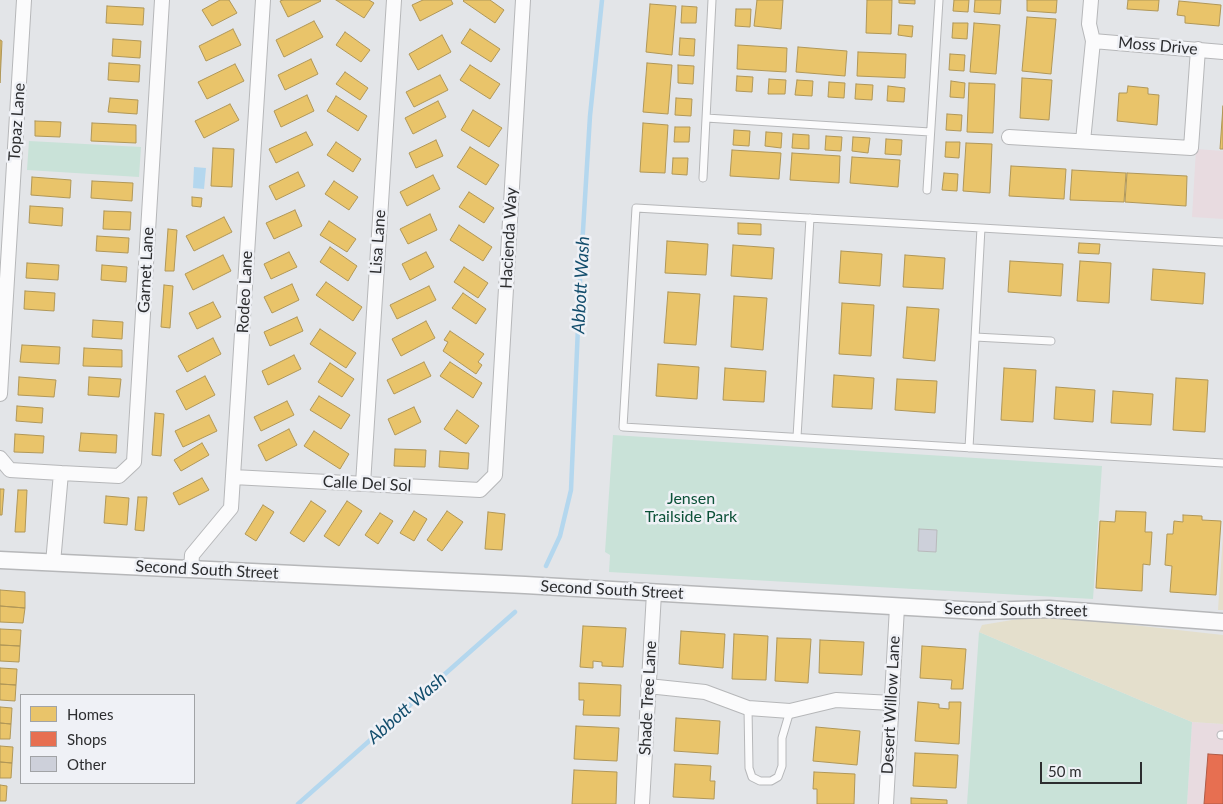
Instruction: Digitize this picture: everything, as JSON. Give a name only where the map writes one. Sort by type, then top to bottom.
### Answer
[{"type":"street","name":"Topaz Lane","points":[[0,394],[24,0]]},
{"type":"street","name":"Garnet Lane","points":[[61,473],[119,476],[134,462],[162,0]]},
{"type":"street","name":"Rodeo Lane","points":[[191,570],[192,555],[232,508],[263,0]]},
{"type":"street","name":"Lisa Lane","points":[[363,484],[394,0]]},
{"type":"street","name":"Hacienda Way","points":[[495,475],[524,0]]},
{"type":"street","points":[[1083,141],[1093,41],[1089,24],[1091,0]]},
{"type":"street","name":"Moss Drive","points":[[1093,41],[1223,52]]},
{"type":"street","points":[[1009,137],[1191,148],[1198,49]]},
{"type":"street","points":[[0,458],[10,470],[61,473],[53,563]]},
{"type":"street","name":"Calle Del Sol","points":[[234,477],[480,490],[495,475]]},
{"type":"street","name":"Second South Street","points":[[0,560],[979,611],[1049,609],[1223,622]]},
{"type":"street","name":"Shade Tree Lane","points":[[642,804],[654,593]]},
{"type":"street","name":"Desert Willow Lane","points":[[886,804],[896,607]]},
{"type":"street","points":[[648,686],[705,692],[748,708],[790,711],[836,700],[892,704]]},
{"type":"lane","points":[[703,178],[712,0]]},
{"type":"lane","points":[[926,190],[939,0]]},
{"type":"lane","points":[[706,118],[930,132]]},
{"type":"lane","points":[[1223,242],[636,208],[623,427],[1223,463]]},
{"type":"lane","points":[[797,437],[810,218]]},
{"type":"lane","points":[[969,448],[981,228]]},
{"type":"lane","points":[[975,337],[1051,341]]},
{"type":"lane","points":[[748,708],[749,768],[752,778],[760,782],[770,781],[778,777],[782,766],[782,738],[790,711]]},
{"type":"shaded area","points":[[1196,149],[1223,151],[1223,219],[1192,217]]},
{"type":"shaded area","points":[[1192,722],[1223,724],[1223,804],[1187,804]]},
{"type":"green space","points":[[29,141],[141,147],[139,177],[27,170]]},
{"type":"green space","name":"Jensen Trailside Park","points":[[613,435],[1102,466],[1093,599],[609,572],[610,555],[605,552]]},
{"type":"green space","points":[[979,632],[1192,722],[1187,804],[967,804]]},
{"type":"sand","points":[[1223,534],[1223,610],[1218,610]]},
{"type":"sand","points":[[1042,615],[1223,635],[1223,724],[1192,722],[979,632],[982,625]]},
{"type":"water","points":[[194,167],[206,168],[204,189],[193,188]]},
{"type":"building: Homes","points":[[220,0],[229,0],[237,13],[212,26],[202,10]]},
{"type":"building: Homes","points":[[336,0],[369,0],[374,3],[364,18]]},
{"type":"building: Homes","points":[[423,0],[451,0],[453,4],[420,21],[412,5]]},
{"type":"building: Homes","points":[[464,0],[490,0],[504,10],[495,23]]},
{"type":"building: Homes","points":[[757,0],[783,0],[781,29],[754,26]]},
{"type":"building: Homes","points":[[867,0],[892,0],[891,34],[866,33]]},
{"type":"building: Homes","points":[[899,0],[915,0],[915,4],[899,3]]},
{"type":"building: Homes","points":[[954,0],[969,0],[968,12],[953,11]]},
{"type":"building: Homes","points":[[975,0],[1001,0],[1000,14],[974,12]]},
{"type":"building: Homes","points":[[1027,0],[1057,0],[1056,13],[1027,11]]},
{"type":"building: Homes","points":[[1128,0],[1159,0],[1158,11],[1127,9]]},
{"type":"building: Homes","points":[[280,1],[321,1],[288,17]]},
{"type":"building: Homes","points":[[1179,1],[1221,5],[1219,26],[1185,23],[1185,16],[1177,15]]},
{"type":"building: Homes","points":[[650,4],[676,6],[672,55],[646,52]]},
{"type":"building: Homes","points":[[107,6],[144,8],[143,25],[106,23]]},
{"type":"building: Homes","points":[[682,6],[697,7],[696,23],[681,23]]},
{"type":"building: Homes","points":[[736,9],[751,9],[750,27],[735,26]]},
{"type":"building: Homes","points":[[1027,17],[1056,19],[1051,74],[1022,71]]},
{"type":"building: Homes","points":[[314,21],[323,37],[284,57],[276,40]]},
{"type":"building: Homes","points":[[953,23],[968,23],[967,39],[952,38]]},
{"type":"building: Homes","points":[[974,23],[1000,25],[996,74],[970,72]]},
{"type":"building: Homes","points":[[899,25],[913,26],[912,37],[898,35]]},
{"type":"building: Homes","points":[[233,29],[241,45],[206,61],[199,46]]},
{"type":"building: Homes","points":[[470,29],[500,49],[491,62],[461,43]]},
{"type":"building: Homes","points":[[345,32],[370,50],[361,62],[336,45]]},
{"type":"building: Homes","points":[[442,35],[451,52],[418,70],[409,54]]},
{"type":"building: Homes","points":[[680,38],[695,39],[694,56],[679,55]]},
{"type":"building: Homes","points":[[113,39],[141,41],[140,58],[112,56]]},
{"type":"building: Homes","points":[[0,40],[2,41],[0,83]]},
{"type":"building: Homes","points":[[738,45],[787,48],[786,72],[737,69]]},
{"type":"building: Homes","points":[[798,47],[847,51],[845,76],[796,72]]},
{"type":"building: Homes","points":[[858,52],[906,54],[905,78],[857,76]]},
{"type":"building: Homes","points":[[950,54],[965,55],[964,71],[949,70]]},
{"type":"building: Homes","points":[[311,59],[318,74],[285,90],[278,75]]},
{"type":"building: Homes","points":[[109,63],[140,65],[139,82],[108,80]]},
{"type":"building: Homes","points":[[647,63],[672,65],[668,114],[643,112]]},
{"type":"building: Homes","points":[[235,64],[244,81],[207,99],[198,82]]},
{"type":"building: Homes","points":[[470,65],[500,84],[490,99],[460,80]]},
{"type":"building: Homes","points":[[678,65],[694,66],[693,84],[678,83]]},
{"type":"building: Homes","points":[[345,72],[368,88],[360,100],[336,84]]},
{"type":"building: Homes","points":[[440,75],[448,90],[414,107],[406,92]]},
{"type":"building: Homes","points":[[737,76],[753,77],[752,92],[736,91]]},
{"type":"building: Homes","points":[[1022,78],[1052,80],[1049,120],[1020,118]]},
{"type":"building: Homes","points":[[769,79],[786,80],[785,94],[768,94]]},
{"type":"building: Homes","points":[[797,80],[813,81],[812,96],[795,95]]},
{"type":"building: Homes","points":[[951,81],[965,83],[964,98],[950,97]]},
{"type":"building: Homes","points":[[829,82],[845,83],[844,98],[828,97]]},
{"type":"building: Homes","points":[[969,83],[995,84],[993,133],[967,132]]},
{"type":"building: Homes","points":[[856,84],[873,85],[872,100],[855,99]]},
{"type":"building: Homes","points":[[888,86],[905,88],[904,102],[887,101]]},
{"type":"building: Homes","points":[[1128,86],[1148,88],[1148,94],[1159,95],[1157,125],[1117,121],[1119,93],[1127,93]]},
{"type":"building: Homes","points":[[307,95],[314,111],[281,127],[274,111]]},
{"type":"building: Homes","points":[[336,96],[367,116],[358,131],[327,111]]},
{"type":"building: Homes","points":[[110,98],[138,100],[137,114],[108,112]]},
{"type":"building: Homes","points":[[676,98],[692,99],[691,116],[675,115]]},
{"type":"building: Homes","points":[[438,101],[446,117],[413,134],[405,118]]},
{"type":"building: Homes","points":[[230,104],[239,120],[204,138],[195,121]]},
{"type":"building: Homes","points":[[1223,106],[1223,149],[1220,149]]},
{"type":"building: Homes","points":[[473,110],[502,128],[489,147],[461,130]]},
{"type":"building: Homes","points":[[947,114],[962,115],[961,131],[946,130]]},
{"type":"building: Homes","points":[[35,121],[61,122],[60,137],[35,136]]},
{"type":"building: Homes","points":[[92,123],[136,125],[136,143],[91,141]]},
{"type":"building: Homes","points":[[643,123],[668,125],[665,173],[640,172]]},
{"type":"building: Homes","points":[[675,127],[690,127],[689,142],[674,142]]},
{"type":"building: Homes","points":[[734,130],[750,131],[749,146],[733,145]]},
{"type":"building: Homes","points":[[306,132],[313,145],[276,163],[269,149]]},
{"type":"building: Homes","points":[[766,132],[782,133],[781,148],[765,146]]},
{"type":"building: Homes","points":[[793,134],[809,135],[809,149],[792,148]]},
{"type":"building: Homes","points":[[826,136],[842,137],[841,151],[825,150]]},
{"type":"building: Homes","points":[[853,137],[870,138],[868,153],[852,151]]},
{"type":"building: Homes","points":[[886,139],[902,140],[901,155],[885,154]]},
{"type":"building: Homes","points":[[436,140],[443,156],[416,168],[409,153]]},
{"type":"building: Homes","points":[[336,142],[361,159],[353,172],[327,155]]},
{"type":"building: Homes","points":[[946,142],[960,142],[959,158],[945,157]]},
{"type":"building: Homes","points":[[966,143],[992,144],[990,193],[963,191]]},
{"type":"building: Homes","points":[[470,147],[499,165],[486,185],[457,167]]},
{"type":"building: Homes","points":[[213,148],[234,149],[232,187],[211,186]]},
{"type":"building: Homes","points":[[732,150],[781,153],[779,179],[730,176]]},
{"type":"building: Homes","points":[[792,153],[840,156],[839,183],[790,180]]},
{"type":"building: Homes","points":[[852,157],[900,160],[898,187],[850,183]]},
{"type":"building: Homes","points":[[673,158],[688,158],[687,175],[672,174]]},
{"type":"building: Homes","points":[[1011,166],[1066,169],[1064,199],[1009,196]]},
{"type":"building: Homes","points":[[1072,170],[1126,173],[1124,202],[1070,200]]},
{"type":"building: Homes","points":[[298,172],[305,186],[276,200],[269,186]]},
{"type":"building: Homes","points":[[944,173],[958,174],[957,191],[942,190]]},
{"type":"building: Homes","points":[[1127,173],[1187,176],[1186,206],[1125,202]]},
{"type":"building: Homes","points":[[433,175],[440,189],[407,206],[400,192]]},
{"type":"building: Homes","points":[[32,177],[71,180],[70,198],[31,195]]},
{"type":"building: Homes","points":[[92,181],[133,183],[132,201],[91,198]]},
{"type":"building: Homes","points":[[334,181],[358,197],[349,210],[325,194]]},
{"type":"building: Homes","points":[[469,192],[494,208],[484,223],[459,207]]},
{"type":"building: Homes","points":[[192,197],[202,198],[201,207],[192,206]]},
{"type":"building: Homes","points":[[30,206],[63,208],[62,226],[29,223]]},
{"type":"building: Homes","points":[[295,210],[302,226],[274,239],[266,223]]},
{"type":"building: Homes","points":[[104,211],[131,212],[130,230],[103,229]]},
{"type":"building: Homes","points":[[430,214],[437,230],[408,244],[400,229]]},
{"type":"building: Homes","points":[[224,217],[232,232],[194,251],[186,236]]},
{"type":"building: Homes","points":[[329,221],[356,239],[347,252],[320,235]]},
{"type":"building: Homes","points":[[738,223],[761,224],[761,235],[738,234]]},
{"type":"building: Homes","points":[[459,225],[492,247],[483,261],[450,240]]},
{"type":"building: Homes","points":[[168,229],[177,230],[174,271],[165,271]]},
{"type":"building: Homes","points":[[97,236],[129,238],[128,253],[96,251]]},
{"type":"building: Homes","points":[[667,241],[708,244],[706,275],[665,273]]},
{"type":"building: Homes","points":[[1079,243],[1100,244],[1099,254],[1078,253]]},
{"type":"building: Homes","points":[[733,245],[774,248],[772,279],[731,276]]},
{"type":"building: Homes","points":[[330,247],[357,266],[348,281],[320,262]]},
{"type":"building: Homes","points":[[841,251],[882,254],[880,286],[839,283]]},
{"type":"building: Homes","points":[[289,252],[297,267],[271,279],[264,264]]},
{"type":"building: Homes","points":[[426,252],[434,267],[410,280],[402,264]]},
{"type":"building: Homes","points":[[223,255],[231,271],[193,290],[185,274]]},
{"type":"building: Homes","points":[[905,255],[945,258],[943,289],[903,287]]},
{"type":"building: Homes","points":[[1010,261],[1063,264],[1061,296],[1008,292]]},
{"type":"building: Homes","points":[[1080,261],[1111,263],[1109,303],[1077,301]]},
{"type":"building: Homes","points":[[27,263],[59,265],[58,280],[26,278]]},
{"type":"building: Homes","points":[[102,265],[127,267],[126,282],[101,280]]},
{"type":"building: Homes","points":[[464,267],[488,283],[478,298],[454,282]]},
{"type":"building: Homes","points":[[1153,269],[1205,273],[1203,304],[1151,300]]},
{"type":"building: Homes","points":[[326,282],[362,307],[353,321],[316,295]]},
{"type":"building: Homes","points":[[292,284],[299,300],[272,313],[264,297]]},
{"type":"building: Homes","points":[[164,285],[173,286],[170,328],[161,327]]},
{"type":"building: Homes","points":[[429,286],[436,300],[397,319],[390,305]]},
{"type":"building: Homes","points":[[25,291],[55,293],[54,311],[24,309]]},
{"type":"building: Homes","points":[[668,292],[700,294],[696,345],[664,343]]},
{"type":"building: Homes","points":[[463,293],[486,309],[476,324],[452,308]]},
{"type":"building: Homes","points":[[734,296],[767,298],[763,350],[731,347]]},
{"type":"building: Homes","points":[[213,302],[221,317],[197,329],[189,313]]},
{"type":"building: Homes","points":[[842,303],[874,305],[871,356],[839,354]]},
{"type":"building: Homes","points":[[907,307],[939,309],[935,361],[903,358]]},
{"type":"building: Homes","points":[[297,317],[303,331],[270,346],[264,332]]},
{"type":"building: Homes","points":[[93,320],[123,322],[122,339],[92,337]]},
{"type":"building: Homes","points":[[426,321],[435,338],[401,356],[392,339]]},
{"type":"building: Homes","points":[[320,329],[356,353],[346,368],[310,344]]},
{"type":"building: Homes","points":[[450,331],[484,354],[478,362],[482,365],[476,374],[443,351],[448,342],[444,340]]},
{"type":"building: Homes","points":[[213,338],[221,354],[187,372],[178,356]]},
{"type":"building: Homes","points":[[22,345],[60,347],[59,364],[20,362]]},
{"type":"building: Homes","points":[[84,348],[122,350],[122,367],[83,366]]},
{"type":"building: Homes","points":[[294,355],[301,369],[268,385],[262,371]]},
{"type":"building: Homes","points":[[424,362],[431,376],[394,394],[387,380]]},
{"type":"building: Homes","points":[[450,362],[482,383],[473,398],[440,376]]},
{"type":"building: Homes","points":[[330,363],[354,379],[342,397],[318,382]]},
{"type":"building: Homes","points":[[658,364],[699,367],[697,399],[656,396]]},
{"type":"building: Homes","points":[[725,368],[766,371],[764,402],[723,400]]},
{"type":"building: Homes","points":[[1004,368],[1036,370],[1033,422],[1001,420]]},
{"type":"building: Homes","points":[[834,375],[874,378],[872,409],[832,407]]},
{"type":"building: Homes","points":[[205,376],[215,395],[186,410],[176,391]]},
{"type":"building: Homes","points":[[19,377],[56,380],[54,397],[18,395]]},
{"type":"building: Homes","points":[[89,377],[121,379],[119,397],[88,395]]},
{"type":"building: Homes","points":[[1176,378],[1208,380],[1205,432],[1173,430]]},
{"type":"building: Homes","points":[[897,379],[937,381],[935,413],[895,410]]},
{"type":"building: Homes","points":[[1056,387],[1095,390],[1093,422],[1054,419]]},
{"type":"building: Homes","points":[[1113,391],[1153,394],[1151,425],[1111,423]]},
{"type":"building: Homes","points":[[319,396],[350,415],[341,429],[310,410]]},
{"type":"building: Homes","points":[[287,401],[294,415],[261,431],[254,417]]},
{"type":"building: Homes","points":[[17,406],[43,408],[42,423],[16,421]]},
{"type":"building: Homes","points":[[414,407],[421,422],[395,435],[388,419]]},
{"type":"building: Homes","points":[[457,410],[479,426],[466,444],[444,429]]},
{"type":"building: Homes","points":[[155,413],[164,414],[161,456],[152,455]]},
{"type":"building: Homes","points":[[209,415],[217,431],[183,447],[175,431]]},
{"type":"building: Homes","points":[[289,429],[297,445],[266,461],[258,445]]},
{"type":"building: Homes","points":[[314,431],[349,454],[340,469],[304,446]]},
{"type":"building: Homes","points":[[81,433],[117,435],[116,453],[79,451]]},
{"type":"building: Homes","points":[[15,434],[44,436],[43,453],[14,452]]},
{"type":"building: Homes","points":[[202,443],[209,455],[181,471],[174,460]]},
{"type":"building: Homes","points":[[395,449],[426,450],[425,467],[394,466]]},
{"type":"building: Homes","points":[[440,451],[469,453],[468,469],[439,467]]},
{"type":"building: Homes","points":[[202,478],[209,490],[179,505],[173,493]]},
{"type":"building: Homes","points":[[0,489],[4,489],[2,515],[0,515]]},
{"type":"building: Homes","points":[[18,490],[27,490],[25,532],[15,532]]},
{"type":"building: Homes","points":[[106,496],[129,498],[127,525],[104,523]]},
{"type":"building: Homes","points":[[138,497],[147,497],[144,531],[135,530]]},
{"type":"building: Homes","points":[[311,501],[326,511],[304,542],[290,533]]},
{"type":"building: Homes","points":[[347,501],[362,511],[339,546],[324,536]]},
{"type":"building: Homes","points":[[263,505],[274,512],[256,541],[245,534]]},
{"type":"building: Homes","points":[[414,511],[427,519],[414,541],[400,533]]},
{"type":"building: Homes","points":[[447,511],[463,522],[442,551],[427,540]]},
{"type":"building: Homes","points":[[1116,511],[1146,512],[1145,532],[1152,532],[1150,565],[1143,564],[1142,591],[1096,588],[1100,521],[1115,522]]},
{"type":"building: Homes","points":[[488,512],[505,514],[502,550],[485,549]]},
{"type":"building: Homes","points":[[380,513],[393,521],[378,544],[365,535]]},
{"type":"building: Homes","points":[[1183,515],[1202,516],[1202,520],[1221,521],[1216,595],[1170,592],[1172,566],[1165,565],[1167,534],[1173,534],[1174,521],[1183,522]]},
{"type":"building: Homes","points":[[0,590],[25,592],[25,608],[0,606]]},
{"type":"building: Homes","points":[[0,606],[25,608],[23,623],[0,622]]},
{"type":"building: Homes","points":[[583,626],[626,628],[623,667],[602,666],[602,662],[593,661],[593,668],[580,667]]},
{"type":"building: Homes","points":[[0,629],[21,630],[20,646],[0,645]]},
{"type":"building: Homes","points":[[681,631],[725,634],[723,668],[679,664]]},
{"type":"building: Homes","points":[[734,634],[768,636],[766,680],[732,679]]},
{"type":"building: Homes","points":[[777,638],[811,639],[808,683],[775,681]]},
{"type":"building: Homes","points":[[820,640],[864,642],[862,675],[819,673]]},
{"type":"building: Homes","points":[[0,645],[20,646],[19,662],[0,661]]},
{"type":"building: Homes","points":[[922,646],[966,649],[963,689],[951,689],[952,680],[920,678]]},
{"type":"building: Homes","points":[[0,668],[17,669],[16,685],[0,684]]},
{"type":"building: Homes","points":[[579,683],[621,685],[620,716],[583,715],[584,700],[579,700]]},
{"type":"building: Homes","points":[[0,684],[16,685],[15,701],[0,700]]},
{"type":"building: Homes","points":[[918,702],[939,704],[939,708],[949,709],[949,702],[961,702],[959,744],[915,741]]},
{"type":"building: Homes","points":[[0,707],[12,708],[11,724],[0,723]]},
{"type":"building: Homes","points":[[676,718],[720,721],[718,754],[674,751]]},
{"type":"building: Homes","points":[[0,723],[11,724],[10,739],[0,739]]},
{"type":"building: Homes","points":[[576,726],[619,728],[617,761],[574,759]]},
{"type":"building: Homes","points":[[816,727],[860,731],[857,765],[813,761]]},
{"type":"building: Homes","points":[[0,746],[13,747],[12,763],[0,762]]},
{"type":"building: Homes","points":[[915,753],[958,755],[956,788],[913,786]]},
{"type":"building: Homes","points":[[0,762],[12,763],[11,778],[0,778]]},
{"type":"building: Homes","points":[[675,764],[711,766],[710,781],[715,781],[714,799],[673,797]]},
{"type":"building: Homes","points":[[574,770],[617,772],[616,804],[572,804]]},
{"type":"building: Homes","points":[[814,772],[855,774],[854,804],[817,804],[817,789],[813,789]]},
{"type":"building: Homes","points":[[0,785],[7,786],[6,801],[0,801]]},
{"type":"building: Homes","points":[[911,798],[947,800],[947,804],[911,804]]},
{"type":"building: Shops","points":[[1208,754],[1223,755],[1223,804],[1204,804]]},
{"type":"building: Other","points":[[919,529],[937,530],[936,552],[918,551]]},
{"type":"waterway","name":"Abbott Wash","points":[[546,566],[560,536],[571,490],[580,280],[590,116],[602,0]]},
{"type":"waterway","name":"Abbott Wash","points":[[298,804],[515,612]]}]
